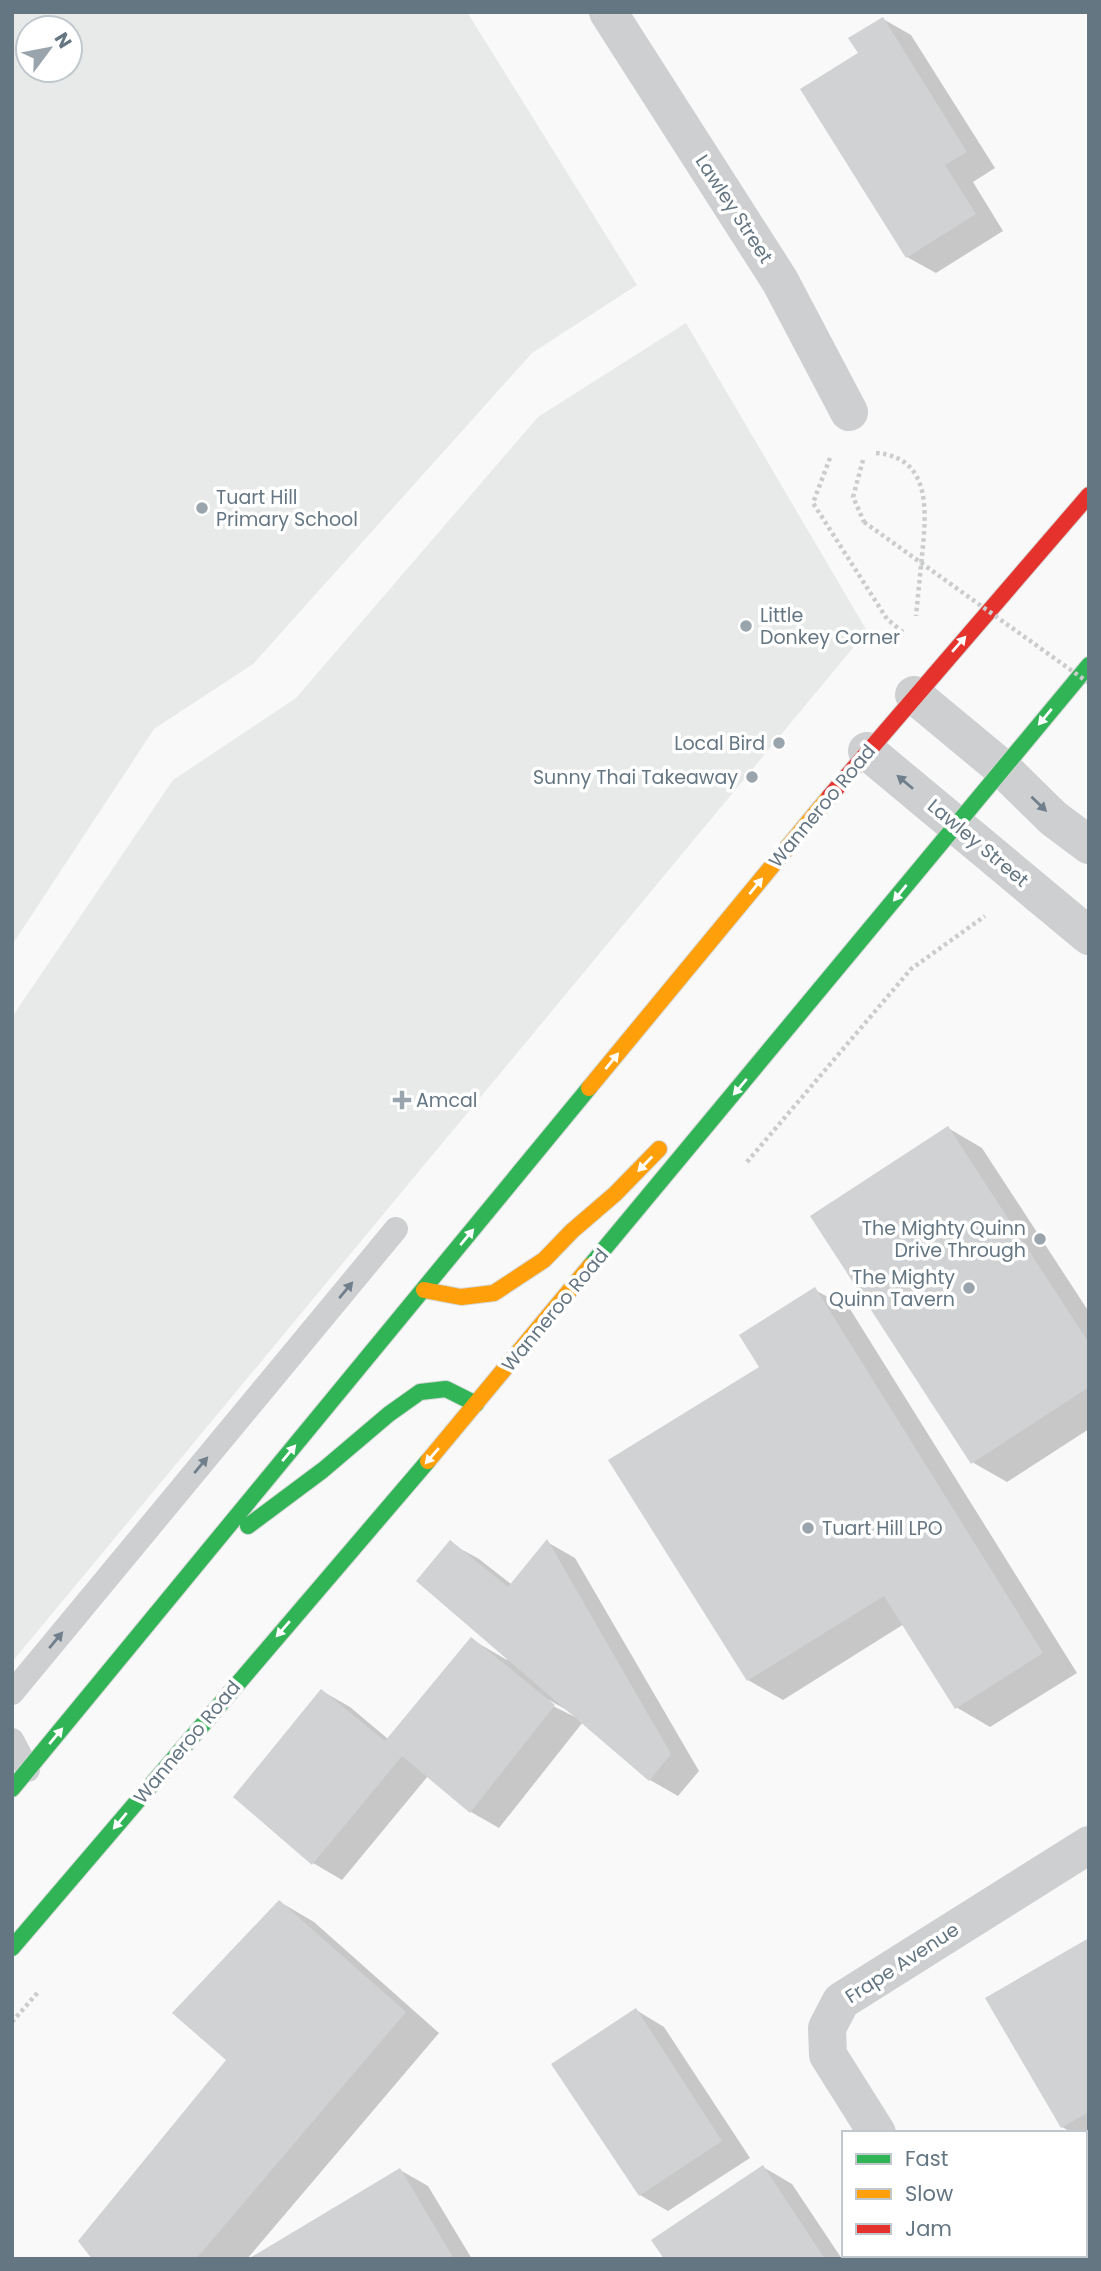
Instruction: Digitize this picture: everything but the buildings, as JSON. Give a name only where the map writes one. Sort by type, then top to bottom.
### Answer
[{"type":"highway","name":"Wanneroo Road","points":[[20,1779],[867,751],[1089,495]]},
{"type":"highway","name":"Wanneroo Road","points":[[12,1948],[476,1404],[1089,665]]},
{"type":"highway","points":[[710,1096],[863,939]]},
{"type":"highway","points":[[424,1290],[461,1297],[494,1293],[544,1260],[572,1231],[615,1194],[672,1135]]},
{"type":"highway","points":[[199,1562],[323,1470],[389,1414],[420,1392],[446,1389],[476,1404]]},
{"type":"street","name":"Lawley Street","points":[[608,12],[780,281],[849,412]]},
{"type":"street","points":[[914,695],[1002,768],[1053,818],[1089,845]]},
{"type":"street","name":"Lawley Street","points":[[867,751],[1089,936]]},
{"type":"street","name":"Frape Avenue","points":[[876,2131],[828,2055],[827,2028],[841,2001],[1089,1845]]},
{"type":"lane","points":[[12,1693],[396,1230]]},
{"type":"lane","name":"Wanneroo Road","points":[[12,1740],[20,1779]]},
{"type":"path","points":[[849,412],[813,503],[887,619],[908,636]]},
{"type":"path","points":[[915,625],[921,571],[922,558],[925,531],[926,517],[921,488],[915,472],[903,461],[889,454],[873,453],[862,461],[853,498],[864,522],[919,561],[930,569],[942,576],[1089,683]]},
{"type":"shaded area","name":"Tuart Hill Primary School","points":[[12,12],[467,12],[637,285],[532,353],[253,664],[154,729],[12,945]]},
{"type":"shaded area","points":[[686,323],[867,631],[12,1662],[12,1017],[173,780],[296,698],[538,417]]},
{"type":"traffic: fast","points":[[590,1266],[1089,665]]},
{"type":"traffic: fast","points":[[12,1789],[589,1088]]},
{"type":"traffic: fast","points":[[248,1526],[420,1392],[446,1389],[476,1404]]},
{"type":"traffic: fast","points":[[12,1948],[428,1461]]},
{"type":"traffic: slow","points":[[589,1088],[829,797]]},
{"type":"traffic: slow","points":[[424,1290],[461,1297],[494,1293],[544,1260],[659,1149]]},
{"type":"traffic: slow","points":[[428,1461],[590,1266]]},
{"type":"traffic: jam","points":[[829,797],[1089,495]]},
{"type":"place","name":"Tuart Hill Primary School","points":[[202,508]]},
{"type":"place","name":"Little Donkey Corner","points":[[746,626]]},
{"type":"place","name":"Local Bird","points":[[779,743]]},
{"type":"place","name":"Sunny Thai Takeaway","points":[[752,777]]},
{"type":"place","name":"Amcal","points":[[402,1100]]},
{"type":"place","name":"The Mighty Quinn Drive Through","points":[[1040,1239]]},
{"type":"place","name":"The Mighty Quinn Tavern","points":[[969,1288]]},
{"type":"place","name":"Tuart Hill LPO","points":[[808,1528]]}]
